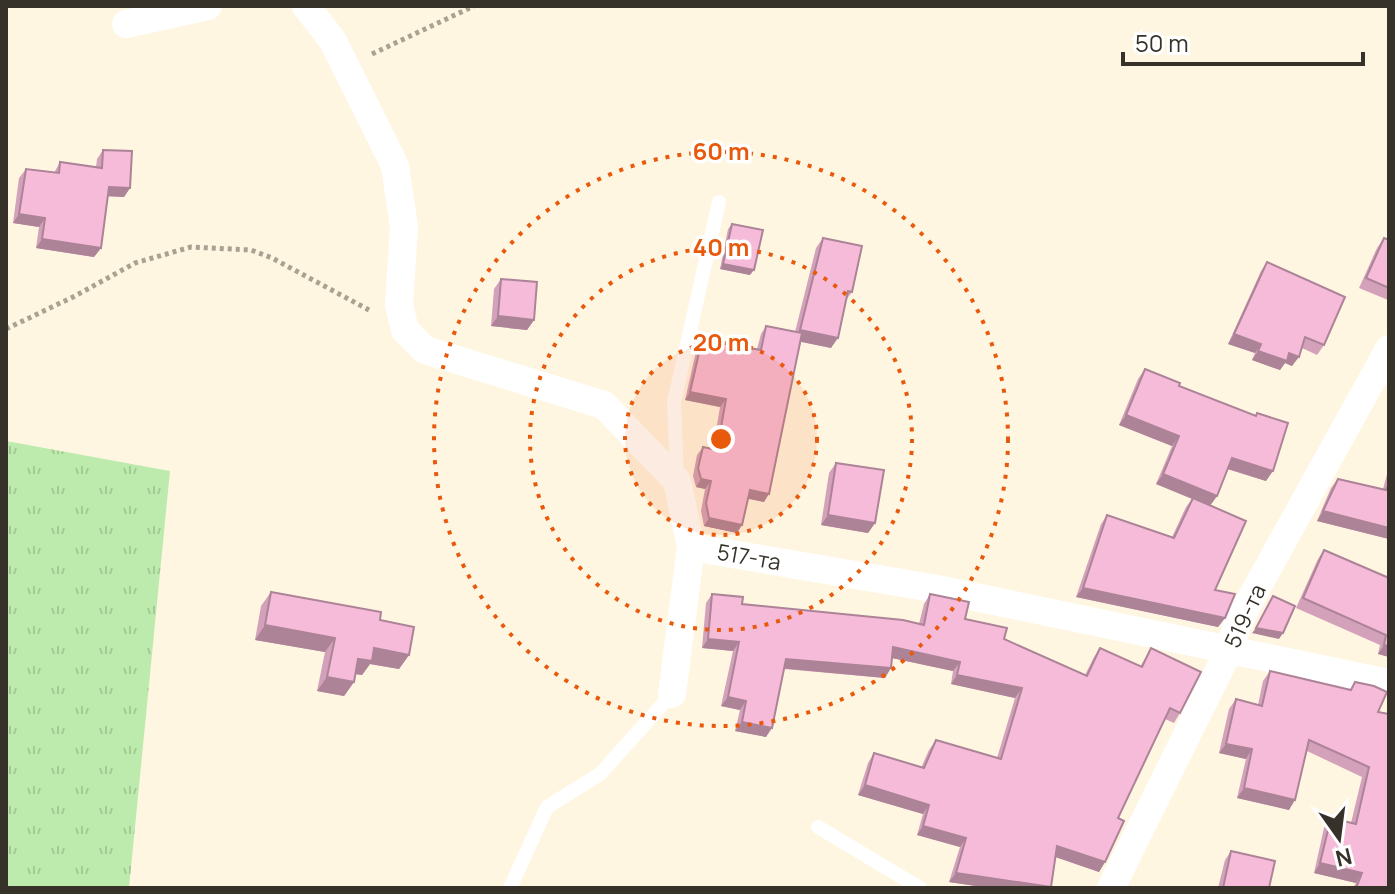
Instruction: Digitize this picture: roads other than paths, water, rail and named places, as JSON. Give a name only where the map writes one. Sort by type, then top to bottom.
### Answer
[{"type":"street","points":[[126,24],[208,6]]},
{"type":"street","points":[[306,6],[333,41],[395,166],[404,227],[399,305],[405,330],[425,350],[604,405],[677,481]]},
{"type":"street","name":"519-та","points":[[1111,888],[1228,652],[1238,622],[1389,349]]},
{"type":"street","name":"517-та","points":[[677,481],[691,547],[932,588],[1228,652],[1389,683]]},
{"type":"street","points":[[672,694],[691,547]]},
{"type":"lane","points":[[677,481],[674,402],[719,202]]},
{"type":"lane","points":[[510,888],[547,807],[600,774],[672,694]]},
{"type":"lane","points":[[818,827],[920,888]]}]
